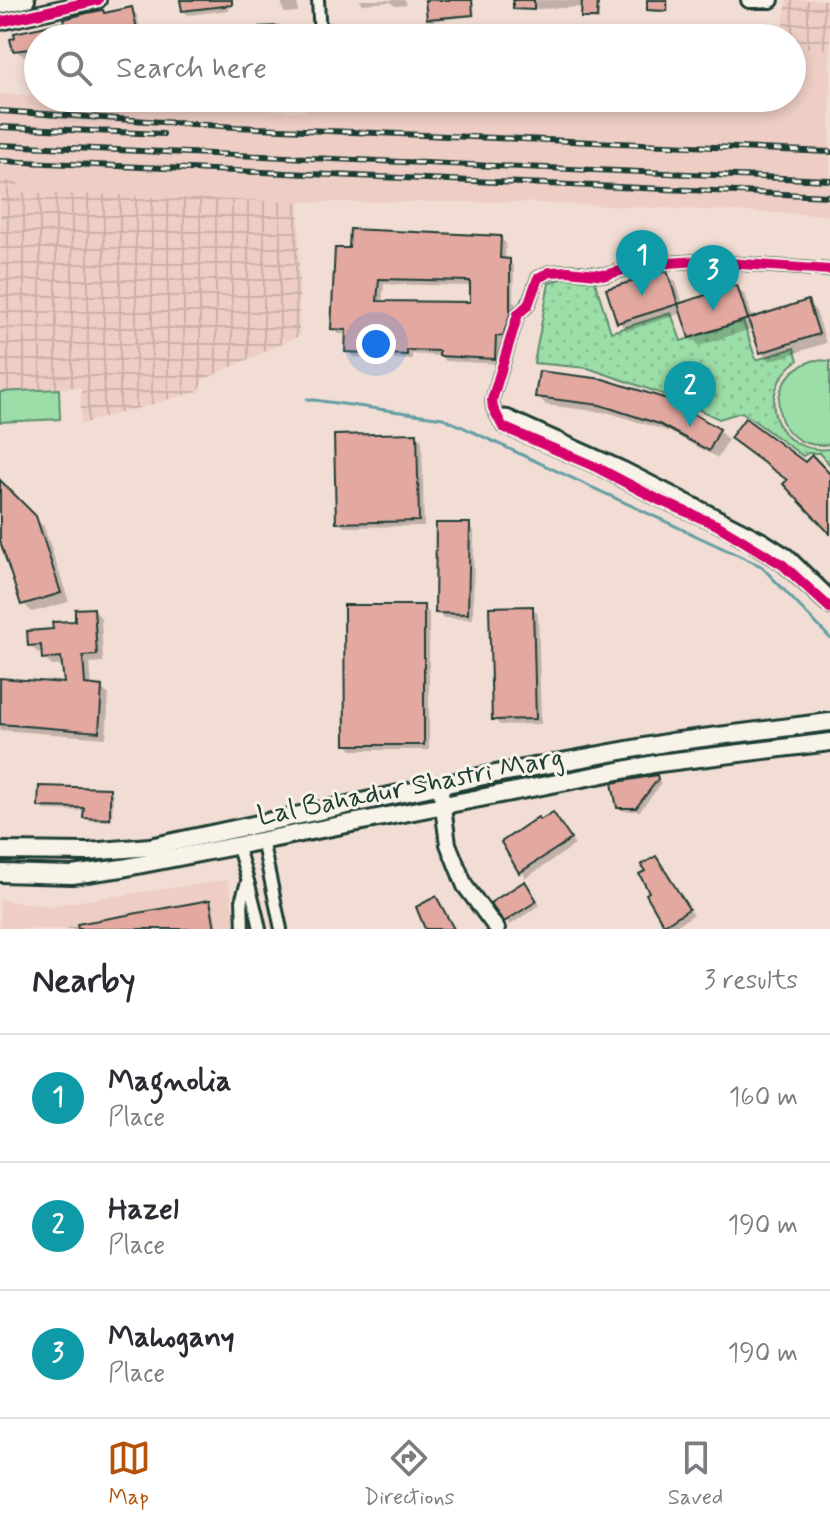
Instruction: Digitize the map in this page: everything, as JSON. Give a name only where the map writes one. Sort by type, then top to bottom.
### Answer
[{"type":"main road","points":[[0,6],[27,0]]},
{"type":"main road","points":[[0,22],[98,0]]},
{"type":"main road","points":[[749,0],[771,0]]},
{"type":"main road","name":"Lal Bahadur Shastri Marg","points":[[0,851],[88,852],[150,847],[440,785],[671,742],[830,722]]},
{"type":"main road","name":"Lal Bahadur Shastri Marg","points":[[0,873],[72,875],[122,868],[659,763],[830,742]]},
{"type":"main road","points":[[440,785],[448,844],[465,886],[497,929]]},
{"type":"street","points":[[318,0],[319,24]]},
{"type":"street","points":[[830,270],[698,261],[640,265],[606,275],[550,272],[538,278],[528,305],[518,314],[494,390],[493,408],[503,427],[608,467],[763,539],[788,555],[830,596]]},
{"type":"street","points":[[608,467],[661,501],[717,525],[783,565],[830,608]]},
{"type":"street","points":[[262,840],[281,929]]},
{"type":"street","points":[[237,845],[254,896],[260,929]]},
{"type":"street","points":[[243,929],[242,898],[247,882]]},
{"type":"shaded area","points":[[787,0],[830,0],[830,49],[806,48],[806,24],[783,24]]},
{"type":"shaded area","points":[[806,41],[830,43],[830,215],[515,202],[299,202],[16,192],[18,182],[0,181],[0,94],[24,95],[24,112],[806,112]]},
{"type":"shaded area","points":[[0,181],[19,181],[17,192],[299,202],[299,336],[203,380],[199,391],[81,424],[81,387],[0,391]]},
{"type":"shaded area","points":[[228,880],[237,929],[0,929],[0,900],[47,906]]},
{"type":"green space","points":[[591,269],[611,332],[671,313],[681,341],[743,321],[756,360],[794,348],[798,360],[784,374],[776,389],[776,419],[783,432],[795,442],[811,448],[830,449],[830,465],[819,453],[803,456],[742,412],[719,419],[674,398],[588,368],[534,363],[549,283]]},
{"type":"green space","points":[[815,360],[830,361],[830,444],[811,444],[795,437],[785,426],[779,412],[779,397],[785,382],[797,369]]},
{"type":"green space","points":[[59,389],[60,419],[0,422],[0,392]]},
{"type":"building","points":[[180,0],[232,0],[232,5],[182,11]]},
{"type":"building","points":[[425,0],[472,0],[473,15],[427,19]]},
{"type":"building","points":[[513,0],[534,0],[534,10],[513,9]]},
{"type":"building","points":[[582,0],[598,0],[597,18],[581,18]]},
{"type":"building","points":[[647,0],[667,0],[667,11],[647,10]]},
{"type":"building","points":[[132,7],[136,24],[56,24],[87,13],[103,10],[104,13]]},
{"type":"building","points":[[24,31],[24,50],[13,51],[10,39],[15,38],[14,33]]},
{"type":"building","points":[[350,229],[501,236],[500,258],[510,259],[510,314],[503,336],[496,336],[495,359],[439,356],[439,351],[407,350],[407,355],[345,352],[346,330],[331,329],[335,248],[349,248]],"holes":[[[379,279],[470,281],[470,302],[377,301]]]},
{"type":"building","points":[[667,271],[678,304],[617,323],[606,289]]},
{"type":"building","points":[[737,285],[748,319],[689,338],[678,304]]},
{"type":"building","points":[[808,300],[819,334],[760,353],[748,319]]},
{"type":"building","points":[[539,371],[603,379],[667,399],[720,429],[709,451],[659,424],[600,405],[535,397]]},
{"type":"building","points":[[745,418],[805,462],[812,455],[830,474],[830,534],[783,484],[787,480],[730,438]]},
{"type":"building","points":[[417,433],[419,521],[336,523],[334,435]]},
{"type":"building","points":[[0,480],[36,516],[61,593],[21,605],[0,541]]},
{"type":"building","points":[[436,523],[470,523],[468,614],[435,613]]},
{"type":"building","points":[[344,605],[424,605],[424,745],[345,745]]},
{"type":"building","points":[[533,606],[536,719],[492,720],[489,607]]},
{"type":"building","points":[[94,608],[97,655],[83,656],[85,684],[102,686],[99,732],[0,724],[0,678],[64,683],[61,657],[42,659],[41,645],[28,646],[27,631],[53,629],[52,622],[75,621],[75,609]]},
{"type":"building","points":[[657,775],[658,779],[636,808],[617,808],[612,783]]},
{"type":"building","points":[[39,786],[110,788],[110,819],[83,818],[84,808],[38,807]]},
{"type":"building","points":[[553,812],[571,839],[519,873],[501,842],[538,817],[540,820]]},
{"type":"building","points":[[656,856],[689,909],[664,925],[646,894],[649,892],[639,874],[645,871],[641,865]]},
{"type":"building","points":[[525,881],[537,901],[504,922],[490,903]]},
{"type":"building","points":[[436,896],[454,929],[425,929],[416,907]]},
{"type":"building","points":[[210,900],[215,929],[78,929],[77,924]]},
{"type":"waterway","points":[[307,399],[443,418],[761,566],[830,638]]},
{"type":"railway","points":[[0,111],[236,127],[830,152]]},
{"type":"railway","points":[[0,127],[163,134]]},
{"type":"railway","points":[[0,145],[830,180]]},
{"type":"railway","points":[[0,161],[830,196]]},
{"type":"cycle path","points":[[0,22],[98,0]]},
{"type":"cycle path","points":[[830,270],[698,261],[640,265],[606,275],[550,272],[538,278],[528,305],[518,314],[492,400],[503,427],[717,525],[783,565],[830,608]]},
{"type":"place","name":"Magnolia","points":[[642,296]]},
{"type":"place","name":"Mahogany","points":[[713,311]]},
{"type":"place","name":"Hazel","points":[[690,427]]}]
